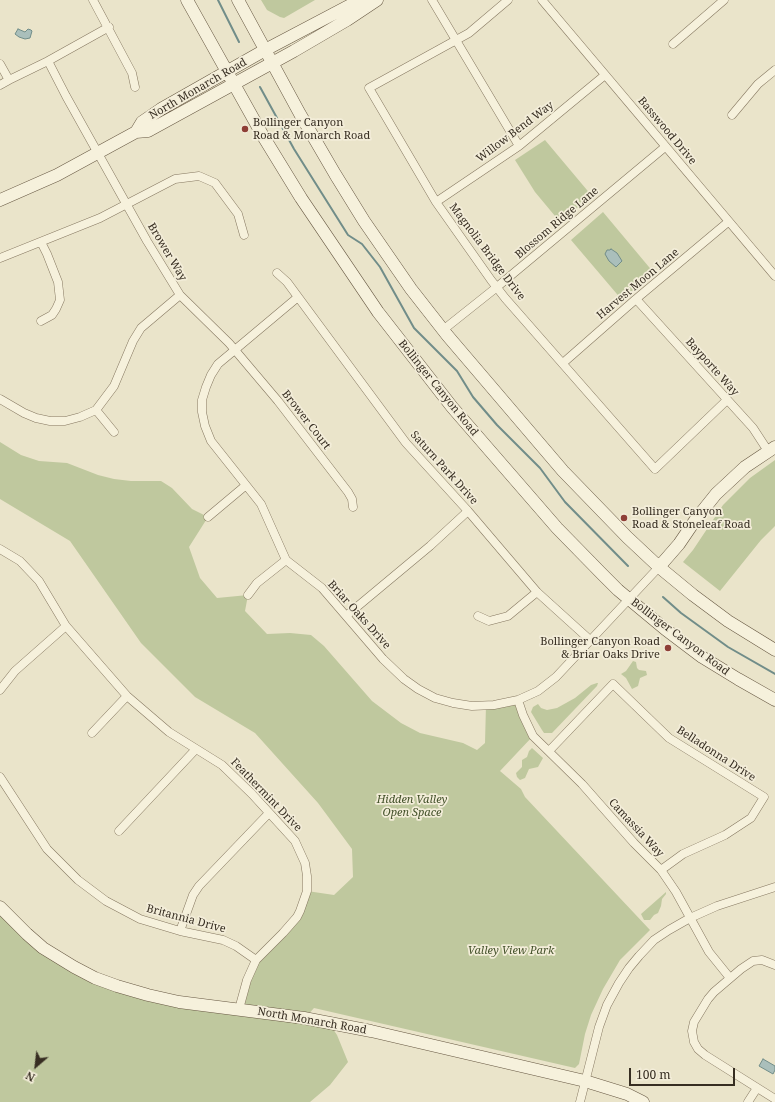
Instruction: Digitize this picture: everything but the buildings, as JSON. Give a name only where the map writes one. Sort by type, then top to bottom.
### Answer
[{"type":"main road","name":"Bollinger Canyon Road","points":[[187,0],[263,136],[301,198],[370,300],[415,361],[452,407],[557,528],[628,599],[702,656],[775,700]]},
{"type":"main road","points":[[238,0],[335,174],[373,236],[411,289],[485,382],[563,471],[627,537],[659,567],[728,621],[775,650]]},
{"type":"main road","name":"North Monarch Road","points":[[136,132],[142,122],[160,109],[226,71],[360,0]]},
{"type":"main road","name":"North Monarch Road","points":[[0,200],[57,175],[136,132],[148,131],[325,33],[377,0]]},
{"type":"main road","points":[[659,567],[679,544],[696,519],[716,494],[746,466],[772,449]]},
{"type":"main road","name":"North Monarch Road","points":[[0,907],[43,948],[95,978],[117,986],[179,1002],[310,1019],[371,1031],[586,1081],[627,1094],[643,1102]]},
{"type":"street","points":[[93,0],[132,73],[135,87]]},
{"type":"street","points":[[432,0],[519,146]]},
{"type":"street","points":[[456,40],[469,33],[508,0]]},
{"type":"street","name":"Basswood Drive","points":[[542,0],[775,276]]},
{"type":"street","points":[[673,44],[724,0]]},
{"type":"street","points":[[0,86],[108,27]]},
{"type":"street","name":"Magnolia Bridge Drive","points":[[456,40],[369,88],[436,202],[505,298],[655,469],[727,400]]},
{"type":"street","name":"Brower Way","points":[[48,61],[147,241],[180,295],[235,350]]},
{"type":"street","points":[[0,64],[9,80]]},
{"type":"street","points":[[732,115],[758,84],[775,70]]},
{"type":"street","name":"Willow Bend Way","points":[[436,202],[519,146],[605,75]]},
{"type":"street","name":"Blossom Ridge Lane","points":[[443,330],[665,147]]},
{"type":"street","points":[[0,258],[100,218],[175,179],[199,176],[215,183],[238,214],[244,235]]},
{"type":"street","name":"Harvest Moon Lane","points":[[563,363],[636,299],[728,222]]},
{"type":"street","points":[[41,242],[58,282],[60,300],[52,315],[41,321]]},
{"type":"street","name":"Saturn Park Drive","points":[[277,273],[287,282],[406,443],[468,511],[537,592],[590,640]]},
{"type":"street","points":[[0,399],[24,413],[36,418],[50,421],[65,421],[80,417],[96,410],[114,386],[133,341],[141,328],[180,295]]},
{"type":"street","name":"Briar Oaks Drive","points":[[298,297],[218,364],[211,375],[202,400],[204,426],[211,441],[245,486],[261,504],[286,560],[322,588],[383,659],[404,679],[418,689],[435,698],[453,703],[472,706],[494,705],[518,700],[538,691],[556,677],[659,567]]},
{"type":"street","name":"Bayporte Way","points":[[636,299],[772,449]]},
{"type":"street","name":"Brower Court","points":[[235,350],[278,401],[348,492],[352,500],[353,507]]},
{"type":"street","points":[[96,410],[114,432]]},
{"type":"street","points":[[208,516],[245,486]]},
{"type":"street","points":[[346,616],[430,546],[468,511]]},
{"type":"street","name":"Feathermint Drive","points":[[0,550],[20,561],[39,581],[66,626],[127,696],[169,732],[222,765],[252,794],[295,841],[305,863],[307,891],[297,917],[256,960],[247,980],[239,1009]]},
{"type":"street","points":[[248,595],[257,584],[286,560]]},
{"type":"street","points":[[478,616],[489,621],[508,616],[537,592]]},
{"type":"street","points":[[0,690],[16,671],[66,626]]},
{"type":"street","name":"Belladonna Drive","points":[[549,751],[613,684],[669,738],[764,797],[751,818],[725,835],[683,854],[661,870]]},
{"type":"street","points":[[92,733],[127,696]]},
{"type":"street","name":"Camassia Way","points":[[518,700],[523,715],[534,736],[584,787],[634,843],[661,870],[676,892],[709,952],[730,978]]},
{"type":"street","points":[[119,831],[196,748]]},
{"type":"street","name":"Britannia Drive","points":[[0,777],[47,850],[78,880],[106,902],[140,919],[180,931],[223,940],[236,946],[256,960]]},
{"type":"street","points":[[180,931],[193,895],[199,886],[269,813]]},
{"type":"street","points":[[580,1102],[599,1027],[607,1005],[618,983],[654,940],[690,918],[717,906],[775,887]]},
{"type":"street","points":[[775,965],[762,960],[753,961],[730,978],[714,992],[701,1009],[694,1022],[692,1031],[694,1042],[698,1049],[705,1055],[775,1099]]},
{"type":"street","points":[[748,1102],[757,1088]]},
{"type":"green space","points":[[261,0],[315,0],[284,18],[267,10]]},
{"type":"green space","points":[[545,140],[592,196],[560,222],[535,192],[515,160]]},
{"type":"green space","points":[[603,212],[654,273],[622,300],[571,240]]},
{"type":"green space","name":"Hidden Valley Open Space","points":[[0,442],[21,455],[39,461],[67,463],[98,475],[114,479],[131,481],[161,481],[172,488],[192,509],[208,517],[189,547],[200,578],[217,598],[248,595],[245,611],[267,634],[290,633],[311,635],[324,646],[372,701],[401,723],[420,733],[463,743],[477,750],[485,743],[486,705],[518,700],[533,736],[500,771],[521,789],[525,797],[650,930],[620,960],[603,989],[591,1015],[585,1034],[579,1064],[575,1068],[314,1008],[305,1018],[329,1023],[337,1035],[348,1062],[330,1085],[310,1102],[0,1102],[0,907],[13,921],[95,978],[239,1009],[256,960],[283,933],[307,891],[334,895],[353,877],[352,849],[318,803],[255,733],[195,697],[141,643],[70,541],[0,499]]},
{"type":"green space","points":[[775,460],[775,526],[761,540],[720,591],[683,562],[693,550],[723,505],[750,478]]},
{"type":"green space","points":[[633,661],[636,662],[639,670],[646,671],[647,675],[640,678],[638,686],[632,689],[626,678],[621,674],[626,671]]},
{"type":"green space","points":[[598,683],[597,686],[552,733],[544,733],[531,712],[533,707],[538,704],[541,708],[547,710],[557,708],[575,698],[591,685]]},
{"type":"green space","points":[[532,748],[543,758],[538,767],[529,769],[525,778],[520,780],[516,773],[522,767],[522,760],[527,757]]},
{"type":"green space","points":[[666,892],[662,899],[658,913],[650,920],[644,920],[641,914]]},
{"type":"shaded area","points":[[18,29],[25,32],[28,29],[31,30],[30,38],[25,39],[15,34]]},
{"type":"shaded area","points":[[611,249],[617,253],[622,261],[616,267],[609,261],[605,254],[607,250]]},
{"type":"shaded area","points":[[763,1059],[775,1066],[773,1074],[759,1066]]},
{"type":"waterway","points":[[218,0],[239,42]]},
{"type":"waterway","points":[[260,87],[294,149],[348,235],[362,244],[380,267],[414,328],[457,371],[473,397],[497,425],[540,468],[565,502],[628,566]]},
{"type":"waterway","points":[[663,597],[681,613],[728,647],[775,674]]},
{"type":"place","name":"Bollinger Canyon Road & Monarch Road","points":[[245,129]]},
{"type":"place","name":"Bollinger Canyon Road & Stoneleaf Road","points":[[624,518]]},
{"type":"place","name":"Bollinger Canyon Road & Briar Oaks Drive","points":[[668,648]]},
{"type":"park label","name":"Valley View Park","points":[[511,951]]}]
